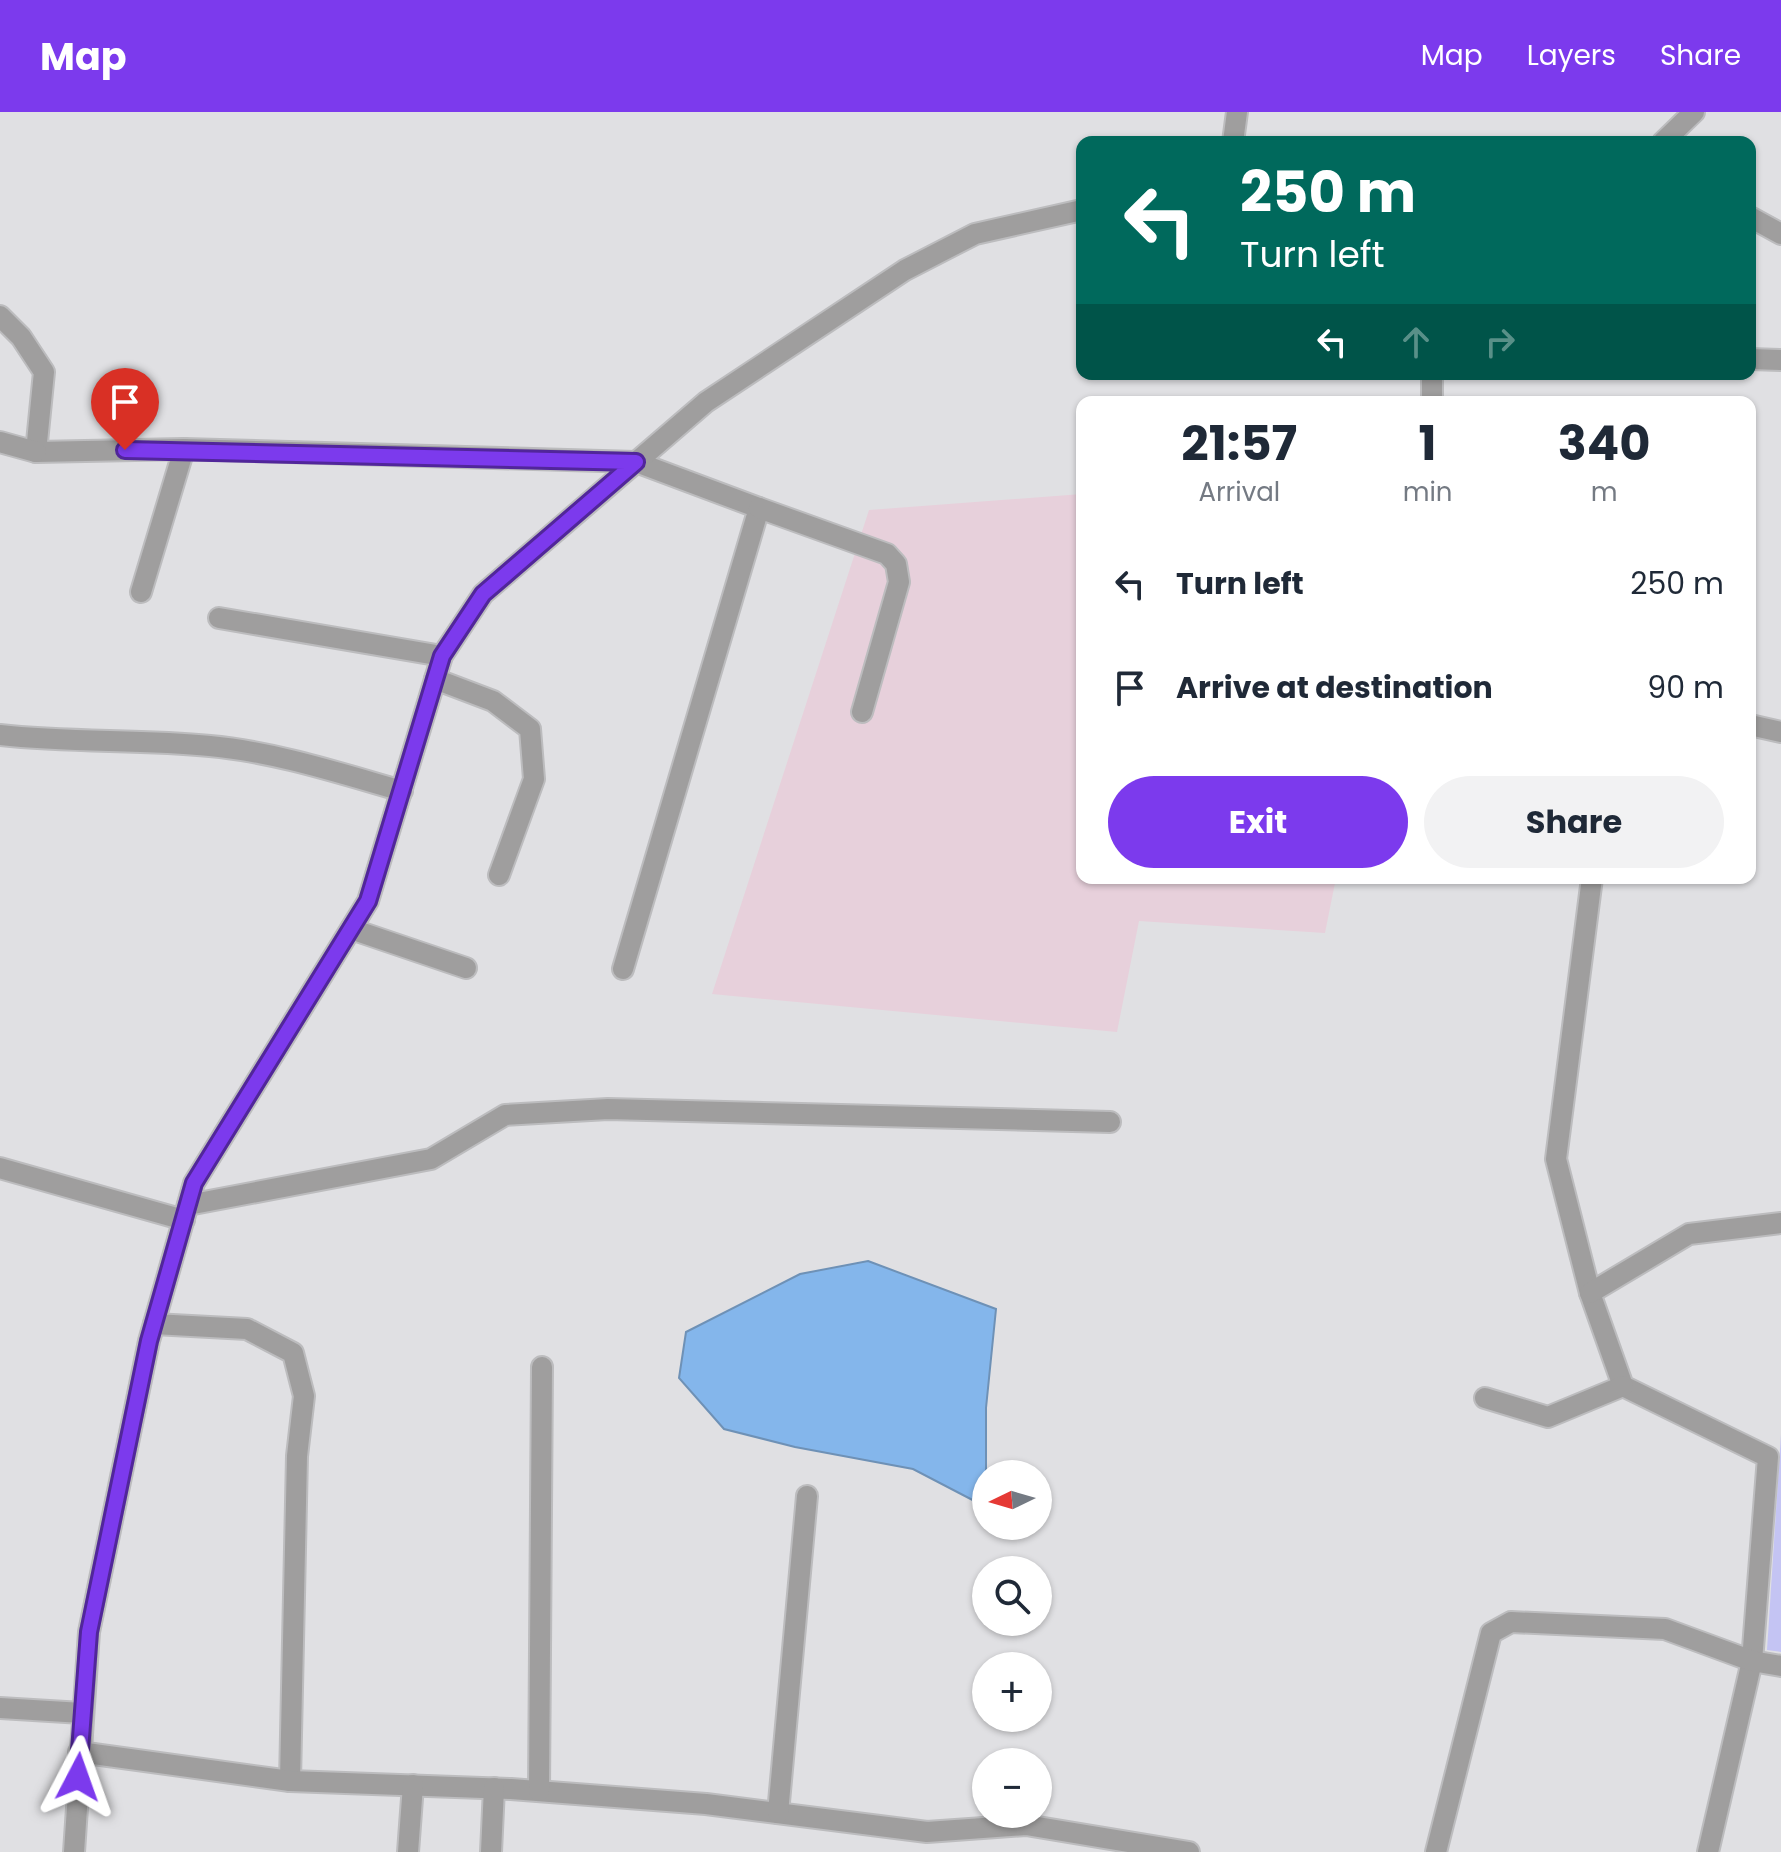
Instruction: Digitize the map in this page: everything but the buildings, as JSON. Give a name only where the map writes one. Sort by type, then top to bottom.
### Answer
[{"type":"street","points":[[1234,136],[1237,112]]},
{"type":"street","points":[[1669,136],[1694,112]]},
{"type":"street","points":[[74,1852],[89,1632],[154,1324],[194,1183],[368,901],[442,656],[483,594],[706,402],[905,270],[975,234],[1076,211]]},
{"type":"street","points":[[1756,220],[1781,234]]},
{"type":"street","points":[[0,316],[21,337],[44,372],[36,452]]},
{"type":"street","points":[[1756,359],[1781,360]]},
{"type":"street","points":[[0,442],[36,452],[184,449],[636,462],[887,554],[896,564],[899,582],[862,712]]},
{"type":"street","points":[[141,592],[184,449]]},
{"type":"street","points":[[623,969],[759,508]]},
{"type":"street","points":[[219,618],[442,656]]},
{"type":"street","points":[[435,679],[493,701],[530,729],[534,779],[499,875]]},
{"type":"street","points":[[1756,726],[1781,732]]},
{"type":"street","points":[[0,735],[62,742],[210,746],[284,758],[402,791]]},
{"type":"street","points":[[1591,884],[1556,1159],[1590,1293],[1623,1386],[1768,1457],[1752,1661],[1708,1852]]},
{"type":"street","points":[[351,929],[466,968]]},
{"type":"street","points":[[0,1168],[186,1212],[431,1159],[505,1115],[608,1109],[1110,1122]]},
{"type":"street","points":[[1590,1293],[1689,1234],[1781,1223]]},
{"type":"street","points":[[154,1324],[247,1329],[293,1353],[304,1396],[297,1456],[290,1781]]},
{"type":"street","points":[[539,1791],[542,1367]]},
{"type":"street","points":[[1485,1398],[1548,1417],[1623,1386]]},
{"type":"street","points":[[778,1813],[807,1496]]},
{"type":"street","points":[[1436,1852],[1491,1633],[1511,1622],[1665,1629],[1752,1661],[1781,1666]]},
{"type":"street","points":[[0,1708],[82,1713]]},
{"type":"street","points":[[79,1752],[290,1781],[539,1791],[778,1813],[927,1832],[1026,1825],[1189,1852]]},
{"type":"street","points":[[408,1852],[413,1785]]},
{"type":"street","points":[[491,1852],[494,1788]]},
{"type":"shaded area","points":[[1076,494],[1076,884],[1335,884],[1325,933],[1139,921],[1117,1032],[712,994],[869,510]]},
{"type":"shaded area","points":[[868,1261],[996,1309],[986,1408],[986,1460],[972,1460],[972,1500],[913,1469],[795,1447],[724,1429],[679,1378],[686,1332],[800,1274]]},
{"type":"shaded area","points":[[1781,1434],[1781,1652],[1767,1650]]},
{"type":"route","points":[[78,1777],[89,1632],[149,1341],[194,1183],[368,901],[442,656],[483,594],[636,462],[125,450]]}]
